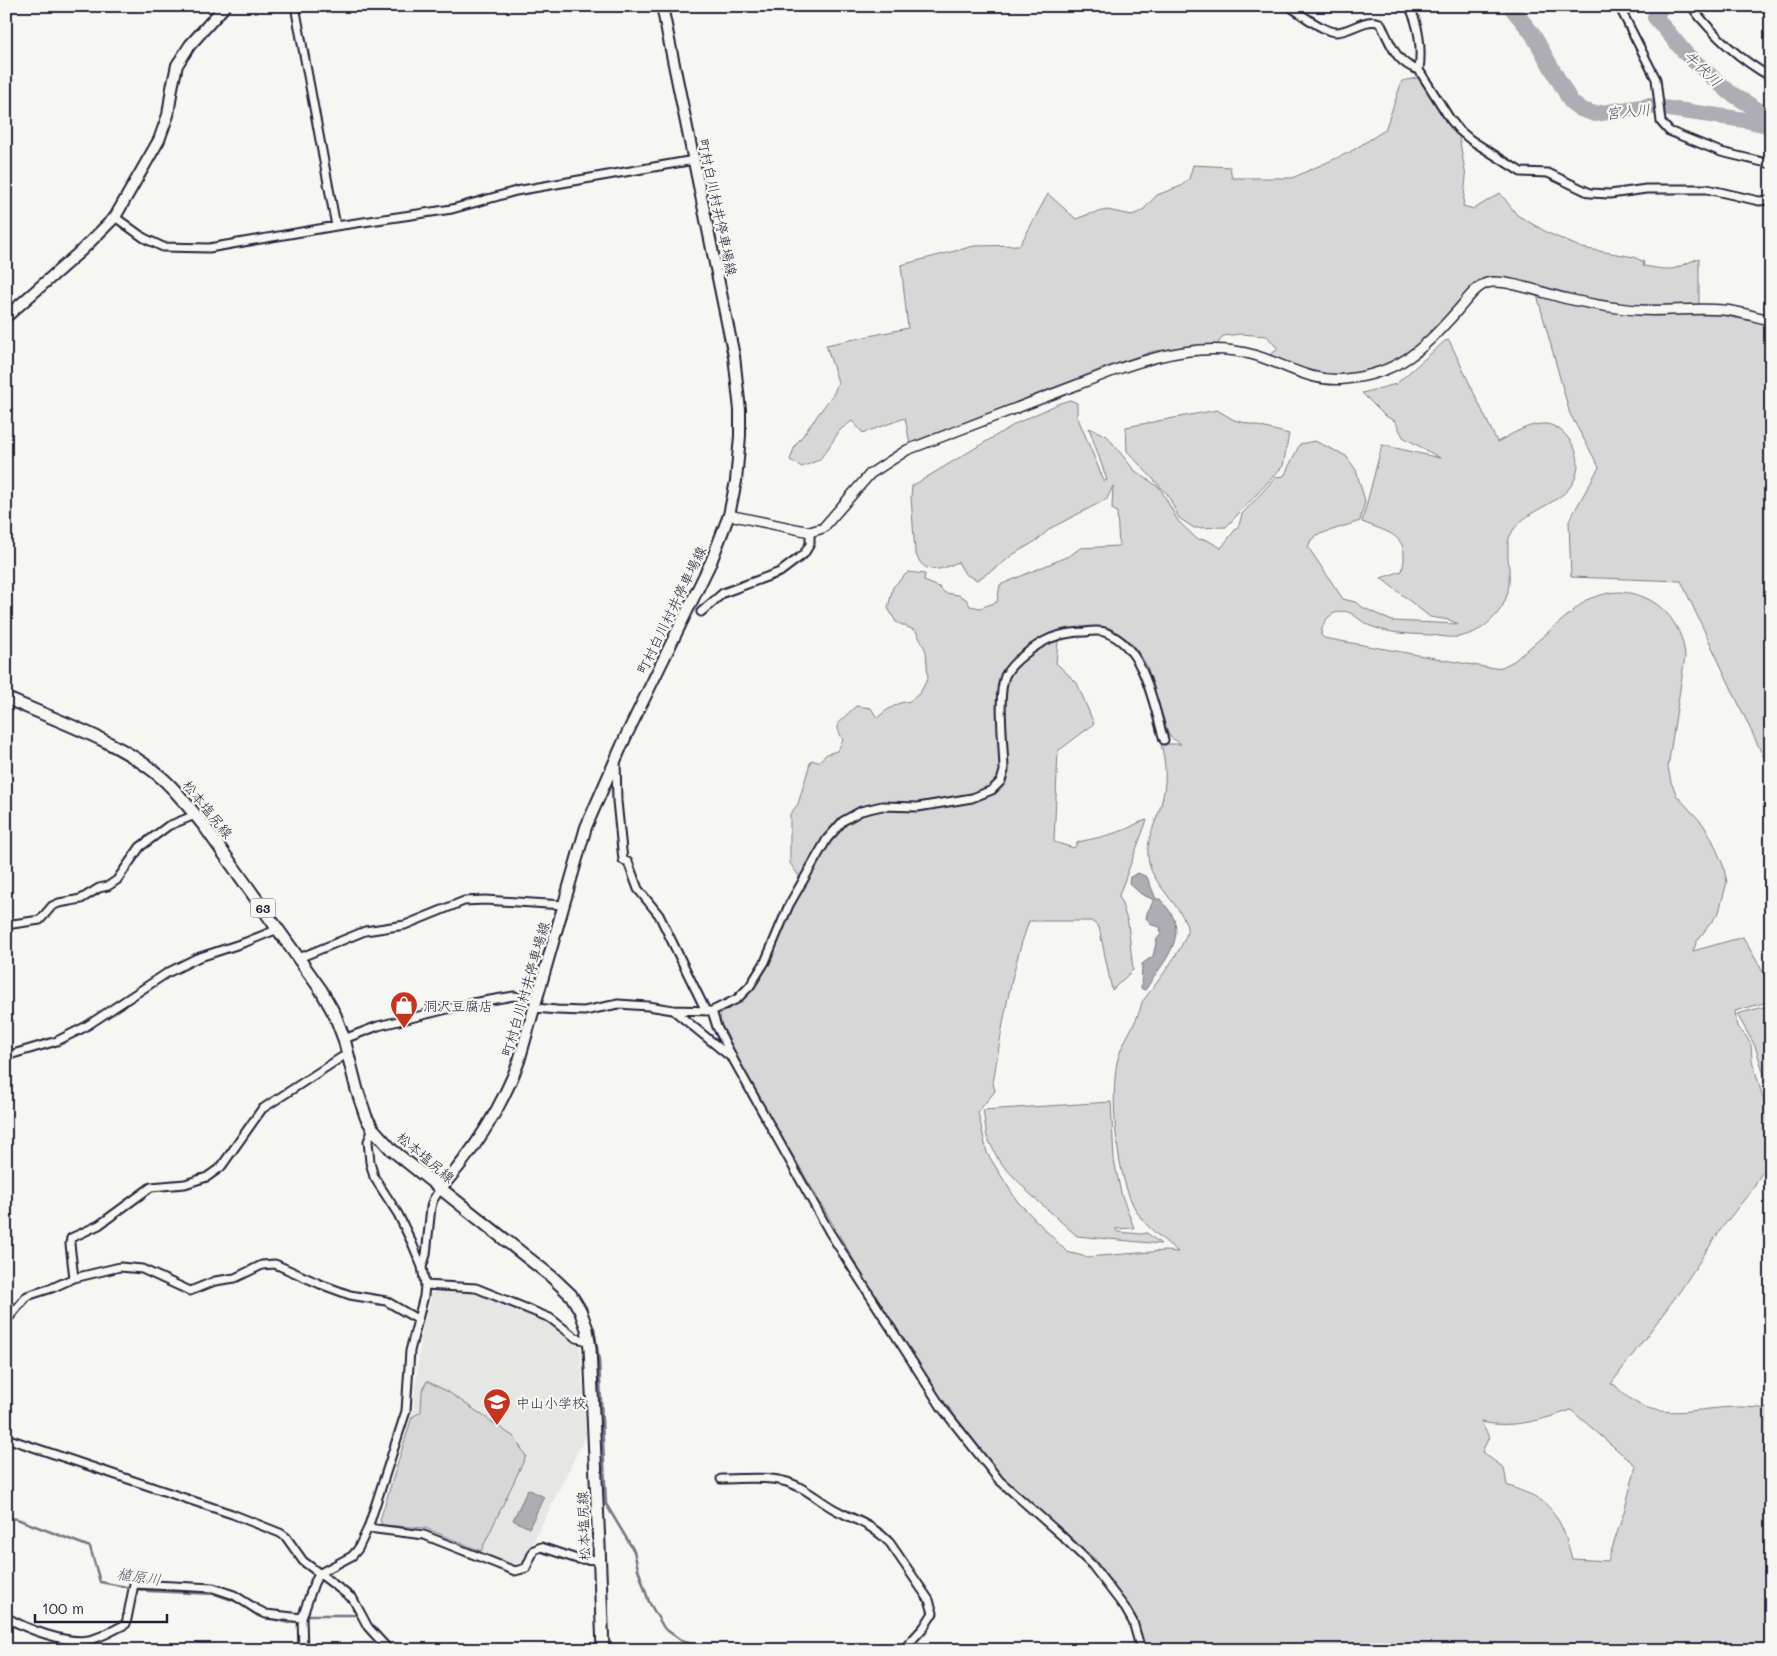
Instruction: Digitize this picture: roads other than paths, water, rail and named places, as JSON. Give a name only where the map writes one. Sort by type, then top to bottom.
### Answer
[{"type":"main road","points":[[6,317],[83,250],[115,216],[158,140],[168,115],[177,65],[190,45],[225,6]]},
{"type":"main road","name":"町村白川村井停車場線","points":[[440,1189],[488,1128],[508,1090],[519,1061],[586,827],[616,757],[711,562],[729,514],[736,481],[740,436],[737,380],[727,316],[662,6]]},
{"type":"main road","name":"松本塩尻線","points":[[6,698],[114,746],[141,761],[163,779],[195,815],[321,990],[335,1015],[344,1039],[361,1104],[373,1129],[392,1150],[552,1277],[571,1295],[580,1310],[587,1329],[603,1650]]},
{"type":"street","points":[[295,6],[336,226]]},
{"type":"street","points":[[1289,6],[1327,30],[1337,32],[1374,20],[1380,23],[1398,58],[1409,67],[1419,70]]},
{"type":"street","points":[[1409,6],[1418,28],[1419,70],[1450,119],[1471,140],[1521,172],[1548,173],[1590,192],[1610,194],[1646,188],[1693,189],[1708,190],[1760,201],[1771,200]]},
{"type":"street","points":[[1691,6],[1725,44],[1756,68],[1771,76]]},
{"type":"street","points":[[1622,12],[1656,79],[1659,100],[1658,114],[1661,122],[1669,131],[1721,152],[1771,164]]},
{"type":"street","points":[[115,216],[144,238],[164,247],[208,248],[336,226],[452,209],[516,191],[694,160]]},
{"type":"street","points":[[729,514],[810,532],[823,528],[870,474],[907,450],[1146,359],[1192,350],[1237,351],[1255,355],[1296,372],[1321,379],[1362,377],[1391,369],[1416,353],[1444,326],[1476,289],[1487,283],[1499,282],[1570,299],[1639,310],[1723,310],[1771,320]]},
{"type":"street","points":[[701,612],[724,593],[780,572],[804,554],[810,544],[810,532]]},
{"type":"street","points":[[344,1039],[378,1026],[472,1003],[514,996],[557,1010],[584,1011],[618,1004],[673,1010],[709,1011],[737,999],[750,986],[765,962],[789,905],[827,839],[843,821],[861,810],[882,806],[918,807],[972,798],[992,790],[1001,781],[1004,771],[1001,697],[1005,675],[1020,657],[1039,644],[1067,634],[1092,631],[1106,632],[1124,642],[1141,664],[1164,740]]},
{"type":"street","points":[[616,757],[617,801],[623,860],[628,862],[638,889],[659,915],[733,1059],[830,1233],[942,1408],[999,1480],[1092,1564],[1125,1608],[1133,1622],[1140,1650]]},
{"type":"street","points":[[6,925],[40,920],[52,906],[59,903],[81,900],[99,888],[108,886],[117,880],[140,847],[168,826],[195,815]]},
{"type":"street","points":[[299,958],[365,931],[404,925],[464,901],[485,900],[563,905]]},
{"type":"street","points":[[6,1056],[57,1041],[85,1027],[167,973],[196,958],[246,942],[278,929]]},
{"type":"street","points":[[673,1010],[733,1059]]},
{"type":"street","points":[[74,1278],[71,1238],[99,1225],[151,1186],[185,1184],[207,1177],[222,1167],[262,1109],[348,1053]]},
{"type":"street","points":[[304,1650],[302,1618],[314,1582],[320,1573],[352,1556],[358,1549],[368,1528],[406,1411],[410,1351],[425,1285],[422,1267],[398,1214],[374,1177],[368,1141],[373,1129]]},
{"type":"street","points":[[422,1267],[426,1255],[431,1207],[440,1189]]},
{"type":"street","points":[[6,1321],[27,1296],[74,1278],[120,1267],[142,1269],[190,1291],[215,1281],[235,1278],[262,1265],[275,1264],[350,1295],[386,1301],[417,1319]]},
{"type":"street","points":[[425,1285],[476,1288],[550,1318],[576,1338],[588,1341]]},
{"type":"street","points":[[6,1438],[232,1514],[280,1533],[286,1537],[303,1561],[353,1599],[368,1627],[390,1650]]},
{"type":"street","points":[[721,1479],[770,1478],[785,1481],[835,1510],[870,1526],[882,1535],[890,1543],[929,1600],[933,1613],[924,1627],[903,1650]]},
{"type":"street","points":[[368,1528],[424,1535],[515,1572],[526,1568],[534,1550],[541,1546],[577,1559],[600,1560]]},
{"type":"street","points":[[6,1617],[48,1635],[90,1640],[126,1624],[134,1584],[213,1588],[234,1595],[256,1610],[266,1614],[302,1618]]},
{"type":"waterway","name":"宮入川","points":[[1510,6],[1532,33],[1571,102],[1580,109],[1595,114],[1649,106],[1745,120],[1771,126]]},
{"type":"waterway","name":"牛伏川","points":[[1662,6],[1655,17],[1686,54],[1729,92],[1758,110],[1771,115]]},
{"type":"waterway","points":[[594,1328],[599,1360],[606,1504],[634,1551],[649,1602],[664,1628],[682,1641],[710,1650]]},
{"type":"waterway","name":"植原川","points":[[6,1517],[17,1519],[90,1547],[100,1582],[148,1591],[215,1594],[238,1602],[258,1616],[290,1623],[294,1621]]},
{"type":"waterway","name":"植原川","points":[[309,1615],[359,1615]]},
{"type":"waterway","name":"植原川","points":[[370,1634],[383,1650]]},
{"type":"place","name":"洞沢豆腐店","points":[[404,1029]]},
{"type":"place","name":"中山小学校","points":[[497,1426]]}]
